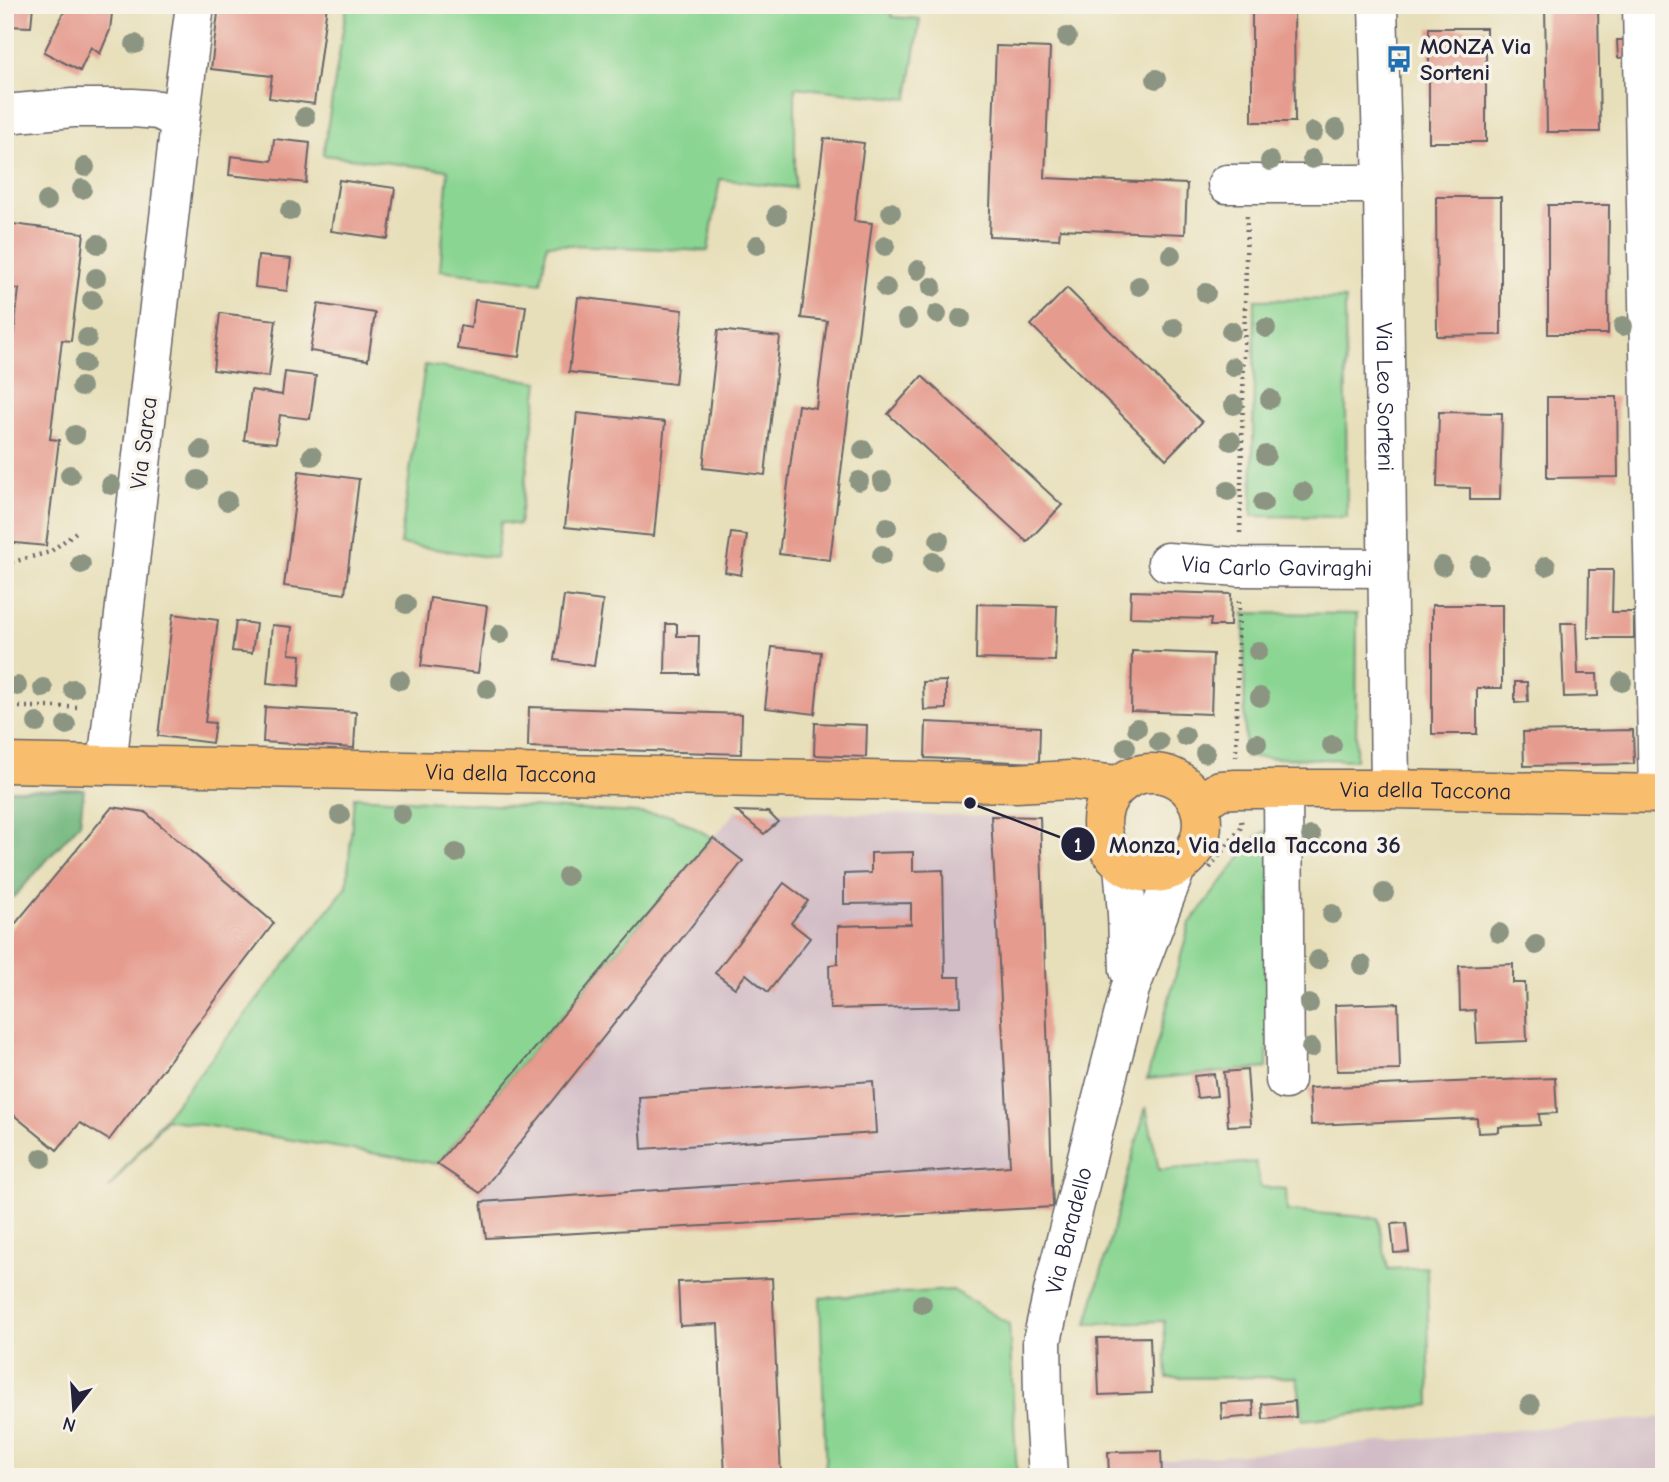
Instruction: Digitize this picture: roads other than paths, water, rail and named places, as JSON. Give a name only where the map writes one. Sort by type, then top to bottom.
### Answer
[{"type":"main road","name":"Via della Taccona","points":[[5,763],[1016,783],[1070,780],[1118,785],[1132,776],[1147,772],[1163,773],[1178,779],[1190,790],[1199,804],[1220,790],[1236,789],[1661,794]]},
{"type":"main road","name":"Via della Taccona","points":[[1016,783],[1066,799],[1101,822]]},
{"type":"main road","points":[[1118,785],[1103,808],[1101,822],[1104,838],[1111,852],[1123,864],[1136,870],[1150,873],[1192,870],[1189,858],[1202,832],[1199,804]]},
{"type":"street","name":"Via Sarca","points":[[107,765],[195,5]]},
{"type":"street","name":"Via Leo Sorteni","points":[[1378,5],[1383,184],[1390,789]]},
{"type":"street","name":"Via della Taccona","points":[[1642,5],[1661,794]]},
{"type":"street","points":[[5,114],[73,108],[133,108],[159,110],[180,121]]},
{"type":"street","points":[[1237,184],[1383,184]]},
{"type":"street","name":"Via Carlo Gaviraghi","points":[[1167,562],[1240,567],[1388,568]]},
{"type":"street","points":[[1283,790],[1285,1080]]},
{"type":"street","name":"Via Baradello","points":[[1123,864],[1130,989]]},
{"type":"street","name":"Via Baradello","points":[[1048,1477],[1042,1341],[1056,1278],[1130,989],[1192,870]]},
{"type":"place","name":"MONZA Via Sorteni","points":[[1399,59]]},
{"type":"place","name":"Monza, Via della Taccona 36","points":[[970,803]]}]
